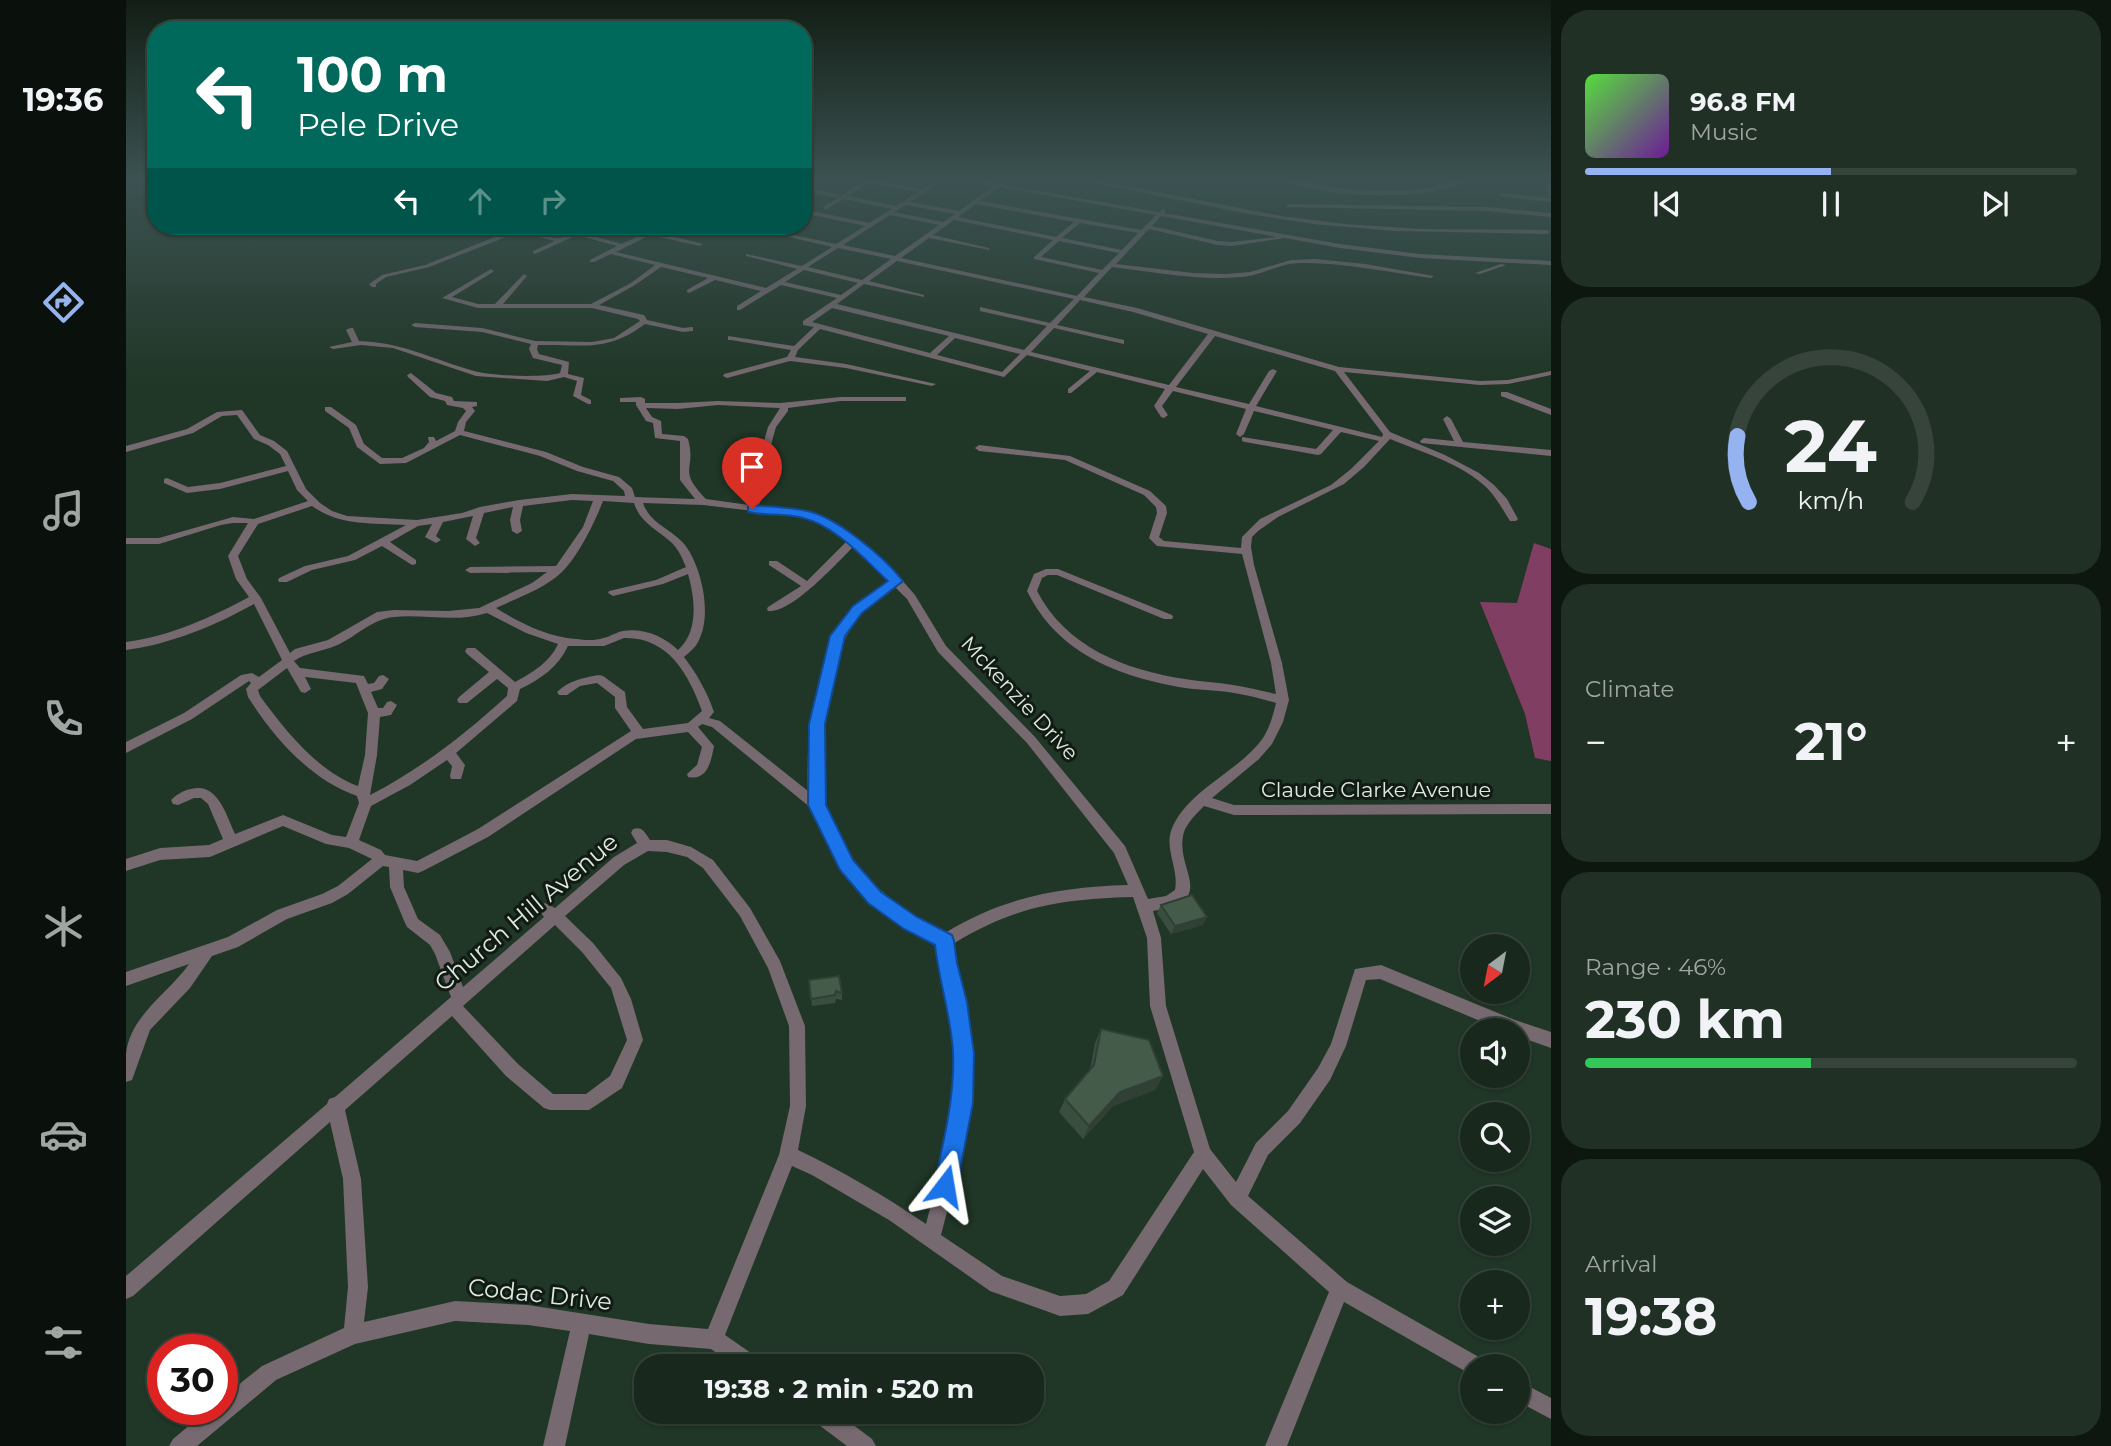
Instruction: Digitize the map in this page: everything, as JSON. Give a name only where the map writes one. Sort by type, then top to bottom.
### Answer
[{"type":"street","points":[[374,286],[372,284],[384,276],[427,266],[472,248]]},
{"type":"street","points":[[535,252],[543,248]]},
{"type":"street","points":[[592,261],[617,248]]},
{"type":"street","points":[[740,308],[835,248]]},
{"type":"street","points":[[851,248],[1078,297],[1338,369],[1480,383],[1508,382],[1551,373]]},
{"type":"street","points":[[910,248],[806,323],[1004,375],[1127,248]]},
{"type":"street","points":[[1047,248],[1036,258],[1103,272]]},
{"type":"street","points":[[1105,248],[1123,252]]},
{"type":"street","points":[[1361,248],[1420,256],[1551,263]]},
{"type":"street","points":[[609,252],[768,291]]},
{"type":"street","points":[[1295,253],[1301,261]]},
{"type":"street","points":[[748,255],[922,296]]},
{"type":"street","points":[[1110,265],[1180,275],[1215,276],[1259,273],[1274,264],[1301,261],[1346,264],[1431,276]]},
{"type":"street","points":[[1478,273],[1497,266],[1523,262]]},
{"type":"street","points":[[592,306],[633,284],[659,265]]},
{"type":"street","points":[[1208,265],[1215,276]]},
{"type":"street","points":[[491,271],[446,298],[467,304],[497,306],[592,306],[632,313],[641,317],[644,322],[683,330],[690,328]]},
{"type":"street","points":[[497,306],[524,276]]},
{"type":"street","points":[[689,292],[714,278]]},
{"type":"street","points":[[782,283],[842,297]]},
{"type":"street","points":[[830,305],[1339,429],[1386,437],[1473,471],[1487,480],[1506,502],[1513,519]]},
{"type":"street","points":[[983,309],[1122,342]]},
{"type":"street","points":[[881,326],[889,320]]},
{"type":"street","points":[[415,325],[482,330],[535,343],[599,345],[620,339],[644,322]]},
{"type":"street","points":[[790,359],[795,348],[818,326]]},
{"type":"street","points":[[347,332],[356,341]]},
{"type":"street","points":[[866,339],[874,332]]},
{"type":"street","points":[[1164,415],[1158,406],[1213,333]]},
{"type":"street","points":[[931,356],[953,336]]},
{"type":"street","points":[[731,338],[795,348]]},
{"type":"street","points":[[333,347],[356,341],[394,346],[476,374],[547,379],[564,375],[581,380],[577,396],[588,402]]},
{"type":"street","points":[[535,343],[533,349],[536,356],[566,364],[564,375]]},
{"type":"street","points":[[727,376],[790,359],[846,366],[932,384]]},
{"type":"street","points":[[1338,369],[1386,437]]},
{"type":"street","points":[[1071,391],[1096,370]]},
{"type":"street","points":[[1273,371],[1251,408],[1243,436],[1318,452],[1339,429]]},
{"type":"street","points":[[411,375],[433,395],[470,405],[471,411],[462,422],[459,432]]},
{"type":"street","points":[[1504,394],[1551,412]]},
{"type":"street","points":[[622,400],[641,399],[640,405],[649,419],[657,421],[658,436],[684,439],[687,446],[685,481],[703,502]]},
{"type":"street","points":[[640,405],[784,405],[841,399],[903,399]]},
{"type":"street","points":[[752,509],[763,488],[766,465],[763,458],[772,427],[784,411],[784,405]]},
{"type":"street","points":[[328,409],[353,427],[360,445],[380,461],[396,463],[431,443],[459,432],[543,454],[580,469],[616,479],[629,490],[641,513],[681,548],[690,569],[700,611],[693,640],[678,656]]},
{"type":"street","name":"Mckenzie Drive","points":[[126,449],[190,431],[230,411],[239,412],[257,437],[284,453],[302,490],[329,513],[346,519],[417,523],[551,498],[599,498],[703,502],[806,514],[838,530],[897,581],[911,597],[942,649],[1031,740],[1120,849],[1154,938],[1158,1006],[1203,1154],[1237,1199],[1340,1289],[1460,1357]]},
{"type":"street","points":[[1447,419],[1460,445]]},
{"type":"street","points":[[945,941],[971,923],[1005,907],[1073,894],[1169,902],[1182,893],[1184,879],[1177,834],[1180,826],[1203,801],[1256,756],[1275,730],[1283,701],[1265,615],[1244,551],[1249,534],[1265,520],[1335,486],[1386,437]]},
{"type":"street","points":[[1424,441],[1551,453]]},
{"type":"street","points":[[979,448],[1067,458],[1147,493],[1161,506],[1162,513],[1154,538],[1161,544],[1244,551]]},
{"type":"street","points":[[167,481],[187,491],[220,486],[292,467]]},
{"type":"street","points":[[514,687],[513,698],[448,753],[396,789],[364,798],[329,778],[288,738],[254,697],[252,689],[299,652],[332,643],[377,616],[394,612],[449,614],[487,608],[536,585],[559,569],[588,527],[599,498]]},
{"type":"street","points":[[305,689],[237,568],[233,556],[254,522],[314,502]]},
{"type":"street","points":[[517,531],[515,520],[519,503]]},
{"type":"street","points":[[475,543],[471,539],[480,510]]},
{"type":"street","points":[[126,541],[158,541],[231,520],[247,519],[254,522]]},
{"type":"street","points":[[436,540],[430,537],[439,520]]},
{"type":"street","points":[[283,580],[309,568],[351,558],[417,523]]},
{"type":"street","points":[[382,541],[412,562]]},
{"type":"street","points":[[772,609],[808,586],[852,542]]},
{"type":"street","points":[[773,563],[808,586]]},
{"type":"street","points":[[470,570],[559,569]]},
{"type":"street","points":[[613,593],[659,582],[690,569]]},
{"type":"street","points":[[1168,617],[1058,572],[1046,572],[1038,576],[1032,590],[1038,607],[1052,623],[1077,644],[1109,662],[1181,683],[1238,689],[1283,701]]},
{"type":"street","points":[[817,805],[817,724],[838,636],[858,610],[897,581]]},
{"type":"street","points":[[126,646],[148,644],[170,637],[230,613],[256,598]]},
{"type":"street","points":[[487,608],[505,619],[565,640],[605,642],[625,634],[656,638],[678,656],[704,699],[708,712],[696,724]]},
{"type":"street","points":[[514,687],[531,679],[561,653],[565,640]]},
{"type":"street","points":[[471,651],[514,687]]},
{"type":"street","points":[[297,672],[360,679],[374,713],[372,755],[364,798],[351,843]]},
{"type":"street","points":[[463,700],[496,673]]},
{"type":"street","points":[[126,748],[188,716],[244,678],[252,677],[258,683]]},
{"type":"street","points":[[366,689],[378,686],[383,679]]},
{"type":"street","points":[[562,692],[577,683],[599,679],[621,695],[621,708],[639,733]]},
{"type":"street","points":[[374,713],[387,712],[391,705]]},
{"type":"street","points":[[693,774],[703,768],[708,746],[696,724]]},
{"type":"street","points":[[126,866],[160,854],[196,853],[232,843],[283,820],[331,840],[351,843],[388,862],[418,867],[483,833],[513,806],[598,754],[639,733],[696,724],[716,724],[817,805],[847,865],[874,898],[911,923],[945,941]]},
{"type":"street","points":[[448,753],[459,765],[456,776]]},
{"type":"street","points":[[178,800],[193,793],[204,793],[213,801],[232,843]]},
{"type":"street","name":"Claude Clarke Avenue","points":[[1203,801],[1234,810],[1551,810]]},
{"type":"street","name":"Church Hill Avenue","points":[[126,1289],[456,1002],[551,912],[619,861],[642,839],[691,853],[708,864],[745,912],[775,966],[797,1026],[798,1106],[788,1155],[714,1339]]},
{"type":"street","points":[[126,979],[233,942],[282,914],[332,896],[388,862]]},
{"type":"street","points":[[388,862],[412,923],[435,940],[442,952],[456,1002],[512,1070],[550,1102],[589,1102],[616,1082],[635,1040],[620,990],[591,952],[551,912]]},
{"type":"street","points":[[931,1239],[953,1159],[962,1103],[963,1053],[957,1002],[947,963],[945,941]]},
{"type":"street","points":[[126,1074],[144,1025],[185,983],[207,951]]},
{"type":"street","points":[[1237,1199],[1262,1149],[1294,1116],[1324,1074],[1338,1046],[1360,974],[1381,972],[1551,1040]]},
{"type":"street","points":[[335,1105],[352,1179],[358,1287],[353,1334]]},
{"type":"street","points":[[788,1155],[884,1207],[997,1284],[1060,1306],[1088,1304],[1116,1288],[1203,1154]]},
{"type":"street","points":[[1276,1446],[1340,1289]]},
{"type":"street","name":"Codac Drive","points":[[180,1446],[269,1373],[353,1334],[455,1311],[528,1315],[649,1334],[714,1339]]},
{"type":"street","points":[[554,1446],[582,1323]]},
{"type":"street","points":[[714,1339],[735,1354]]},
{"type":"street","points":[[1530,1397],[1551,1409]]},
{"type":"street","points":[[835,1424],[865,1446]]},
{"type":"shaded area","points":[[1534,543],[1551,549],[1551,761],[1535,758],[1525,714],[1480,602],[1517,603]]},
{"type":"building","points":[[1192,895],[1207,917],[1175,926],[1161,905]]},
{"type":"building","points":[[839,976],[842,993],[836,991],[835,995],[811,999],[809,980]]},
{"type":"building","points":[[1101,1029],[1149,1040],[1163,1076],[1120,1092],[1089,1126],[1065,1099],[1094,1065]]},
{"type":"route","points":[[752,509],[806,514],[824,522],[838,530],[897,581],[858,610],[838,636],[827,672],[817,724],[817,805],[828,832],[847,865],[874,898],[911,923],[945,941],[947,963],[957,1002],[963,1053],[962,1103],[953,1159],[945,1186]]}]
